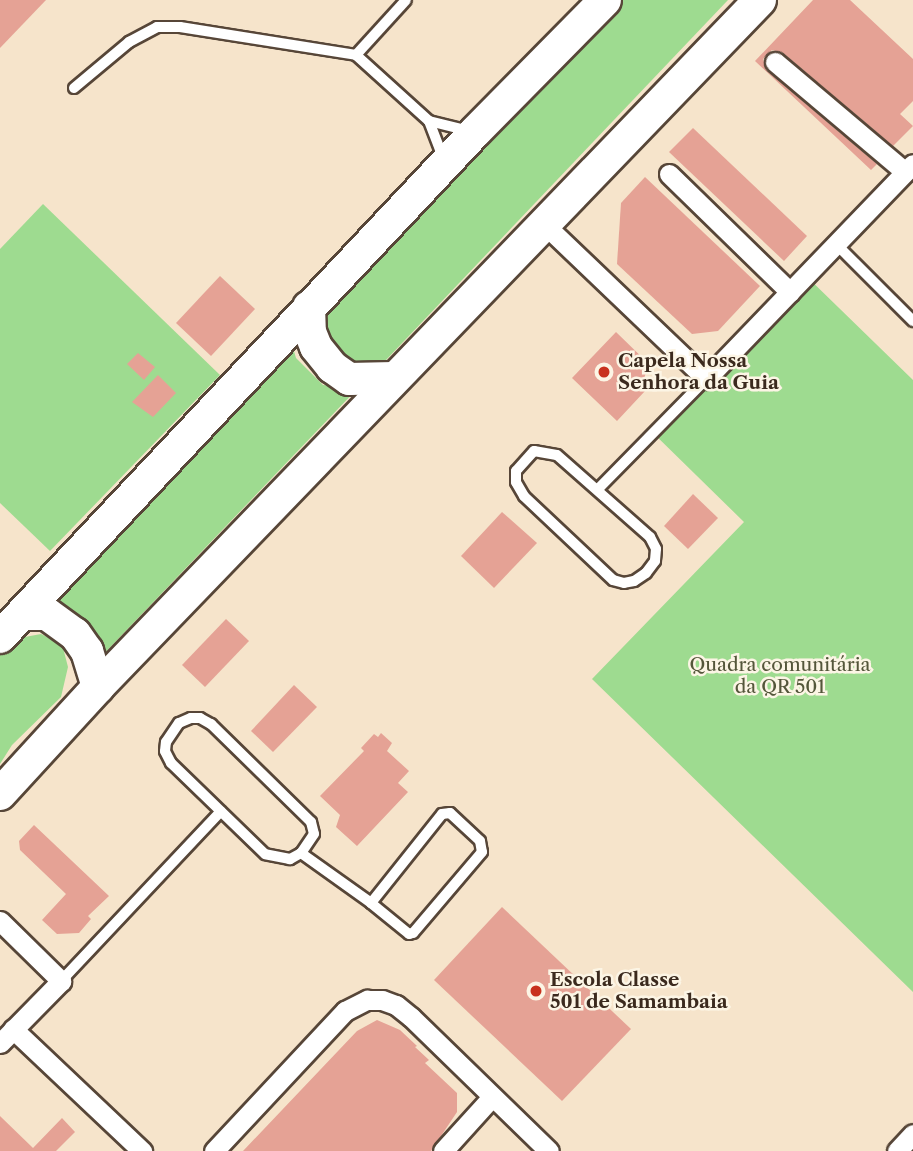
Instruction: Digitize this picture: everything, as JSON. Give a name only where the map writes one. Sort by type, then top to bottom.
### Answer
[{"type":"main road","points":[[0,636],[475,132],[605,0]]},
{"type":"main road","points":[[0,794],[98,687],[760,0]]},
{"type":"main road","points":[[309,307],[310,332],[316,347],[332,367],[349,379],[394,378]]},
{"type":"main road","points":[[22,614],[47,614],[75,634],[87,651],[98,687]]},
{"type":"street","points":[[543,223],[706,379],[909,168],[775,62]]},
{"type":"street","points":[[669,174],[790,292]]},
{"type":"street","points":[[0,921],[61,981],[6,1036],[142,1151]]},
{"type":"street","points":[[214,1151],[345,1011],[367,1000],[382,1000],[404,1011],[549,1151]]},
{"type":"street","points":[[443,1151],[491,1097]]},
{"type":"street","points":[[897,1151],[913,1134]]},
{"type":"lane","points":[[356,55],[406,0]]},
{"type":"lane","points":[[74,88],[129,42],[157,27],[180,27],[356,55],[429,121],[445,164]]},
{"type":"lane","points":[[429,121],[475,132]]},
{"type":"lane","points":[[836,244],[913,320]]},
{"type":"lane","points":[[598,488],[706,379]]},
{"type":"lane","points":[[534,451],[544,451],[557,455],[598,488],[650,537],[656,549],[651,567],[634,581],[624,583],[613,580],[543,515],[524,496],[516,482],[516,471],[534,451]]},
{"type":"lane","points":[[200,718],[211,724],[311,822],[314,834],[300,853],[290,859],[265,854],[171,763],[165,751],[170,733],[178,723],[200,718]]},
{"type":"lane","points":[[61,981],[221,811]]},
{"type":"lane","points":[[300,853],[371,903],[409,934],[413,933],[482,852],[482,844],[450,813],[442,814],[371,903]]},
{"type":"green space","points":[[608,0],[728,0],[386,360],[351,364],[327,353],[317,307]]},
{"type":"green space","points":[[43,204],[220,375],[50,551],[0,503],[0,249]]},
{"type":"green space","name":"Quadra comunitária da QR 501","points":[[801,271],[913,380],[913,992],[592,679],[744,522],[648,428]]},
{"type":"green space","points":[[288,331],[296,358],[323,385],[358,388],[97,661],[32,605]]},
{"type":"green space","points":[[41,634],[62,644],[68,667],[61,697],[12,745],[0,764],[0,653],[14,639]]},
{"type":"building","points":[[0,0],[46,0],[0,48]]},
{"type":"building","points":[[813,0],[850,0],[913,59],[913,101],[900,114],[913,126],[893,146],[783,53],[772,50],[763,59],[767,71],[877,164],[871,170],[755,61]]},
{"type":"building","points":[[693,128],[807,236],[784,261],[669,152]]},
{"type":"building","points":[[645,177],[760,286],[718,331],[692,334],[617,264],[621,203]]},
{"type":"building","points":[[220,276],[255,309],[211,356],[176,323]]},
{"type":"building","name":"Capela Nossa Senhora da Guia","points":[[616,332],[652,367],[645,375],[645,391],[617,421],[572,378]]},
{"type":"building","points":[[138,353],[155,367],[144,380],[127,364]]},
{"type":"building","points":[[158,375],[176,393],[153,417],[132,402]]},
{"type":"building","points":[[693,494],[718,518],[688,549],[664,526]]},
{"type":"building","points":[[502,512],[537,543],[494,588],[461,556]]},
{"type":"building","points":[[226,619],[249,641],[205,687],[182,665]]},
{"type":"building","points":[[294,685],[317,707],[273,752],[251,731]]},
{"type":"building","points":[[381,733],[392,743],[387,751],[409,771],[398,783],[408,792],[357,846],[336,827],[340,815],[320,796],[364,751],[361,748],[374,734],[378,737]]},
{"type":"building","points":[[34,825],[109,896],[88,916],[91,919],[79,933],[57,934],[42,920],[66,894],[20,850],[19,841]]},
{"type":"building","name":"Escola Classe 501 de Samambaia","points":[[502,907],[631,1029],[562,1101],[434,980]]},
{"type":"building","points":[[377,1020],[400,1030],[429,1060],[425,1063],[457,1093],[457,1112],[431,1151],[243,1151],[357,1031]]},
{"type":"building","points":[[0,1116],[33,1148],[62,1118],[75,1132],[56,1151],[0,1151]]},
{"type":"place","name":"Capela Nossa Senhora da Guia","points":[[604,372]]},
{"type":"place","name":"Escola Classe 501 de Samambaia","points":[[536,991]]}]
